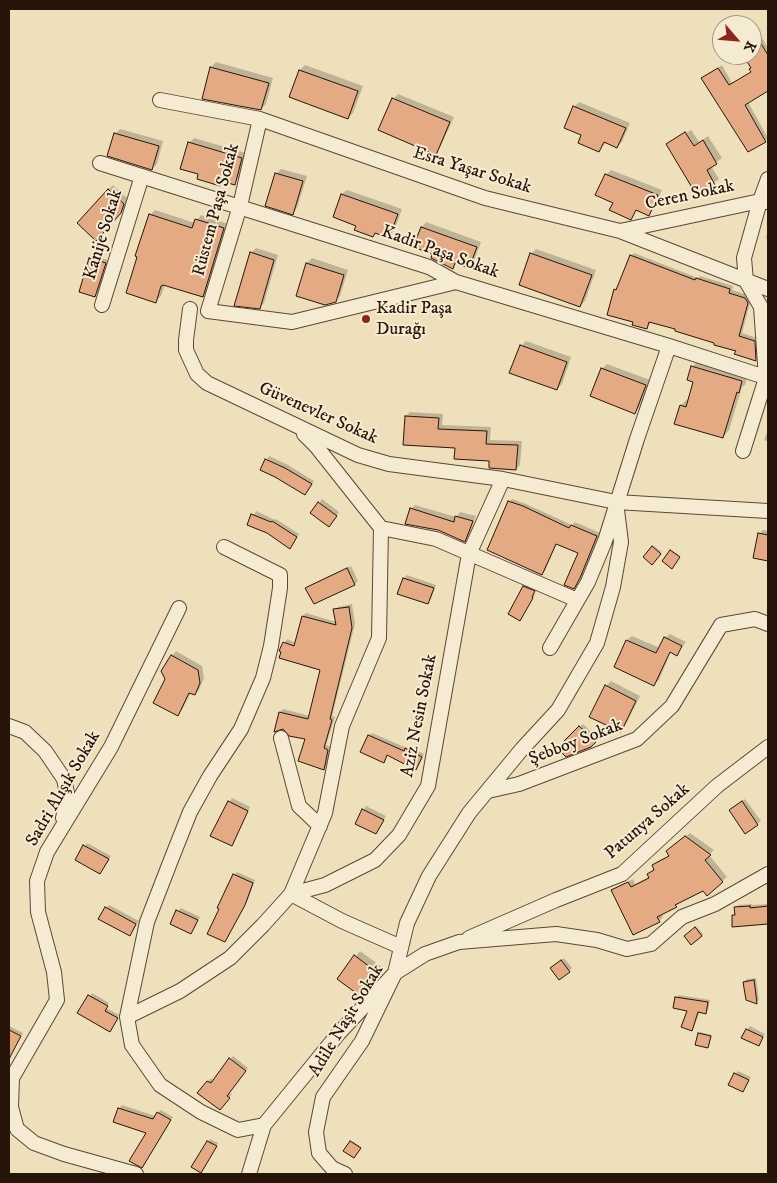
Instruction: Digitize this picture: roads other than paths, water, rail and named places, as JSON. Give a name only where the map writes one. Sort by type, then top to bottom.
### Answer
[{"type":"street","name":"Esra Yaşar Sokak","points":[[160,100],[260,119],[485,198],[620,231],[768,289]]},
{"type":"street","name":"Rüstem Paşa Sokak","points":[[260,119],[240,206],[208,311],[292,322],[456,282]]},
{"type":"street","name":"Kadir Paşa Sokak","points":[[100,163],[430,267],[456,282],[669,346],[767,378]]},
{"type":"street","name":"Kanije Sokak","points":[[102,305],[142,176]]},
{"type":"street","points":[[743,451],[767,378],[761,308],[746,281],[744,258],[764,202],[768,179]]},
{"type":"street","name":"Ceren Sokak","points":[[620,231],[764,202]]},
{"type":"street","name":"Güvenevler Sokak","points":[[190,309],[186,350],[197,374],[207,384],[294,423],[358,455],[389,464],[503,479],[616,502],[768,511]]},
{"type":"street","points":[[550,648],[588,582],[605,541],[616,502],[669,346]]},
{"type":"street","points":[[127,1017],[180,991],[230,958],[291,894],[325,812],[342,726],[379,638],[381,528],[316,446],[294,423]]},
{"type":"street","name":"Aziz Nesin Sokak","points":[[291,894],[325,885],[375,860],[399,835],[428,786],[469,554],[503,479]]},
{"type":"street","points":[[249,1174],[264,1125],[339,1033],[395,973],[407,923],[429,876],[469,813],[522,749],[558,710],[597,643],[613,587],[621,542],[616,502]]},
{"type":"street","points":[[381,528],[436,539],[577,600]]},
{"type":"street","points":[[224,548],[280,574],[280,588],[271,646],[263,678],[241,728],[210,776],[190,812],[164,878],[147,922],[127,1017],[132,1045],[160,1085],[200,1112],[238,1130],[264,1125]]},
{"type":"street","name":"Sadri Alışık Sokak","points":[[136,1174],[64,1154],[34,1142],[17,1129],[11,1107],[12,1078],[58,1000],[54,972],[38,912],[37,882],[47,852],[111,747],[179,608]]},
{"type":"street","name":"Şebboy Sokak","points":[[488,791],[519,784],[638,740],[672,706],[721,625],[755,619],[768,624]]},
{"type":"street","points":[[9,726],[25,732],[45,751],[64,780],[68,798],[60,831]]},
{"type":"street","points":[[281,738],[299,806],[320,826]]},
{"type":"street","name":"Patunya Sokak","points":[[459,942],[622,874],[717,786],[768,747]]},
{"type":"street","name":"Adile Naşit Sokak","points":[[346,1174],[332,1168],[319,1154],[316,1132],[323,1097],[362,1040],[395,973],[425,954],[459,942],[556,934],[597,940],[627,949],[651,944],[682,917],[715,904],[768,874]]},
{"type":"street","points":[[291,894],[342,921],[401,947]]},
{"type":"place","name":"Kadir Paşa Durağı","points":[[366,319]]}]
